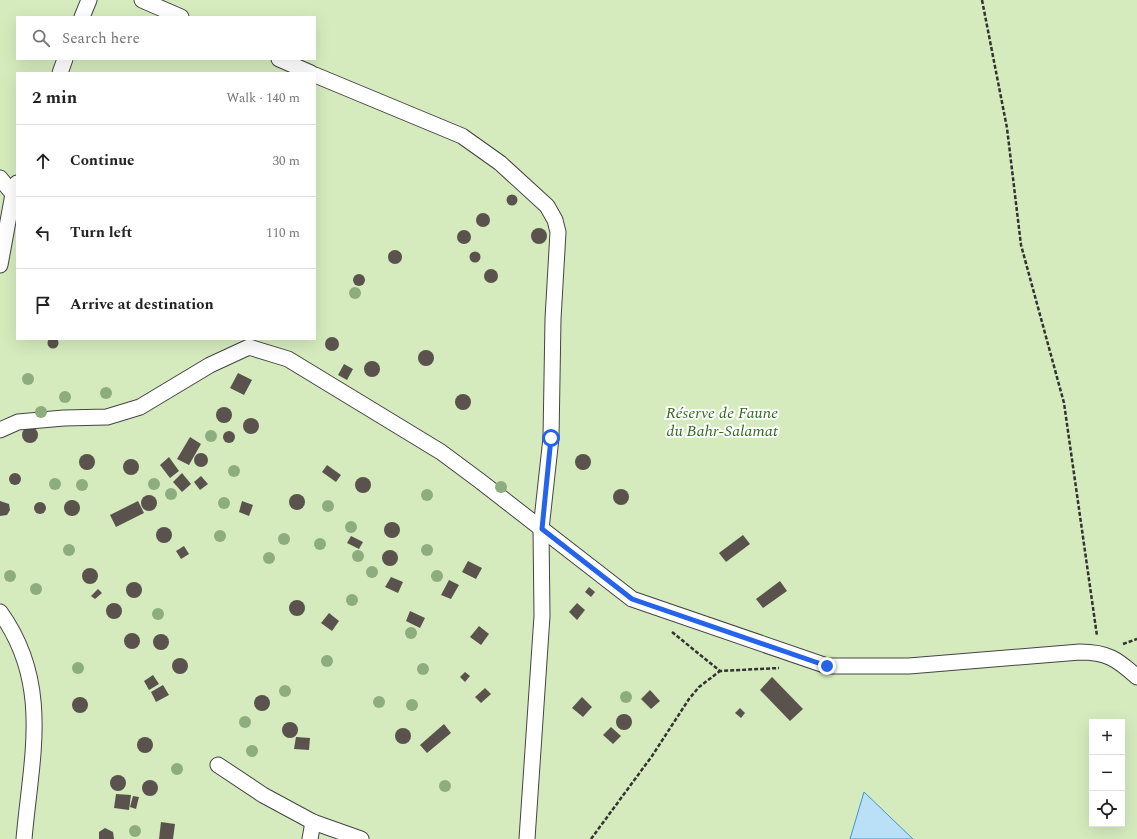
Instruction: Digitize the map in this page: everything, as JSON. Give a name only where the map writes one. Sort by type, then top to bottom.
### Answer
[{"type":"street","points":[[82,16],[89,0]]},
{"type":"street","points":[[142,0],[179,16]]},
{"type":"street","points":[[60,72],[66,60]]},
{"type":"street","points":[[281,60],[309,72]]},
{"type":"street","points":[[316,75],[462,136],[500,164],[524,185],[547,206],[555,220],[558,232],[553,319],[551,438],[542,529],[542,616],[524,838]]},
{"type":"street","points":[[0,178],[15,189],[0,265]]},
{"type":"street","points":[[0,430],[18,422],[64,418],[107,417],[140,407],[210,365],[249,347],[288,360],[441,452],[632,599],[827,666],[908,666],[1080,652],[1099,652],[1122,663],[1137,677]]},
{"type":"street","points":[[0,612],[14,631],[27,663],[35,709],[34,747],[24,839]]},
{"type":"street","points":[[218,765],[263,795],[313,822],[361,839]]},
{"type":"street","points":[[310,839],[313,822]]},
{"type":"path","points":[[982,0],[1007,128],[1021,245],[1064,403],[1099,652]]},
{"type":"path","points":[[667,628],[720,671]]},
{"type":"path","points":[[591,839],[652,756],[689,699],[699,687],[720,671],[781,668]]},
{"type":"green space","name":"Réserve de Faune du Bahr-Salamat","points":[[0,0],[1137,0],[1137,839],[0,839]]},
{"type":"water","points":[[864,792],[913,839],[850,839]]},
{"type":"building","points":[[512,194],[516,196],[518,200],[516,204],[512,206],[508,204],[506,200],[508,196]]},
{"type":"building","points":[[483,213],[488,215],[490,220],[488,225],[483,227],[478,225],[476,220],[478,215]]},
{"type":"building","points":[[536,228],[542,228],[547,233],[545,242],[542,244],[536,244],[531,239],[531,233]]},
{"type":"building","points":[[464,230],[469,232],[471,237],[469,242],[464,244],[459,242],[457,237],[459,232]]},
{"type":"building","points":[[395,250],[400,252],[402,257],[400,262],[395,264],[390,262],[388,257],[390,252]]},
{"type":"building","points":[[475,251],[479,253],[481,257],[479,261],[475,263],[471,261],[469,257],[471,253]]},
{"type":"building","points":[[491,269],[496,271],[498,276],[496,281],[491,283],[486,281],[484,276],[486,271]]},
{"type":"building","points":[[357,274],[361,274],[365,280],[361,286],[357,286],[353,282],[353,278]]},
{"type":"building","points":[[329,337],[335,337],[339,341],[339,347],[335,351],[329,351],[325,347],[325,341]]},
{"type":"building","points":[[48,340],[58,341],[57,347],[49,347]]},
{"type":"building","points":[[426,350],[432,352],[434,358],[432,364],[426,366],[420,364],[418,358],[420,352]]},
{"type":"building","points":[[372,361],[378,363],[380,369],[378,375],[372,377],[366,375],[364,369],[366,363]]},
{"type":"building","points":[[344,364],[353,369],[347,380],[338,375]]},
{"type":"building","points":[[238,373],[252,380],[244,395],[230,388]]},
{"type":"building","points":[[463,394],[469,396],[471,402],[469,408],[463,410],[457,408],[455,402],[457,396]]},
{"type":"building","points":[[221,407],[227,407],[232,412],[230,421],[227,423],[221,423],[216,418],[216,412]]},
{"type":"building","points":[[251,418],[257,420],[259,426],[257,432],[251,434],[245,432],[243,426],[245,420]]},
{"type":"building","points":[[30,427],[37,432],[38,435],[33,442],[30,443],[23,438],[22,435],[27,428]]},
{"type":"building","points":[[229,431],[233,433],[235,437],[233,441],[229,443],[225,441],[223,437],[225,433]]},
{"type":"building","points":[[190,437],[201,444],[189,465],[177,459]]},
{"type":"building","points":[[201,453],[206,455],[208,460],[206,465],[201,467],[196,465],[194,460],[196,455]]},
{"type":"building","points":[[87,454],[94,459],[95,462],[90,469],[87,470],[80,465],[79,462],[84,455]]},
{"type":"building","points":[[583,454],[589,456],[591,462],[589,468],[583,470],[577,468],[575,462],[577,456]]},
{"type":"building","points":[[169,457],[179,471],[170,478],[160,465]]},
{"type":"building","points":[[131,459],[138,464],[139,467],[134,474],[131,475],[124,470],[123,467],[128,460]]},
{"type":"building","points":[[327,465],[341,475],[336,482],[322,472]]},
{"type":"building","points":[[15,473],[19,475],[21,479],[19,483],[15,485],[11,483],[9,479],[11,475]]},
{"type":"building","points":[[182,473],[191,484],[182,492],[173,482]]},
{"type":"building","points":[[201,476],[208,484],[200,490],[194,482]]},
{"type":"building","points":[[363,477],[369,479],[371,485],[369,491],[363,493],[357,491],[355,485],[357,479]]},
{"type":"building","points":[[621,489],[627,491],[629,497],[627,503],[621,505],[615,503],[613,497],[615,491]]},
{"type":"building","points":[[297,494],[303,496],[305,502],[303,508],[297,510],[291,508],[289,502],[291,496]]},
{"type":"building","points":[[149,495],[156,500],[157,503],[152,510],[149,511],[142,506],[141,503],[146,496]]},
{"type":"building","points":[[72,500],[79,505],[80,508],[75,515],[72,516],[65,511],[64,508],[69,501]]},
{"type":"building","points":[[0,501],[9,504],[10,510],[7,515],[0,516]]},
{"type":"building","points":[[138,501],[144,513],[116,527],[110,515]]},
{"type":"building","points":[[242,501],[253,505],[249,516],[239,512]]},
{"type":"building","points":[[40,502],[44,504],[46,508],[44,512],[40,514],[36,512],[34,508],[36,504]]},
{"type":"building","points":[[392,522],[398,524],[400,530],[398,536],[392,538],[386,536],[384,530],[386,524]]},
{"type":"building","points":[[164,527],[170,529],[172,535],[170,541],[164,543],[158,541],[156,535],[158,529]]},
{"type":"building","points":[[743,535],[750,544],[726,562],[719,553]]},
{"type":"building","points":[[351,536],[363,542],[359,549],[347,543]]},
{"type":"building","points":[[184,546],[189,554],[181,559],[176,551]]},
{"type":"building","points":[[390,550],[396,552],[398,558],[396,564],[390,566],[384,564],[382,558],[384,552]]},
{"type":"building","points":[[468,561],[482,568],[476,579],[462,572]]},
{"type":"building","points":[[90,568],[96,570],[98,576],[96,582],[90,584],[84,582],[82,576],[84,570]]},
{"type":"building","points":[[391,577],[403,582],[398,593],[385,587]]},
{"type":"building","points":[[449,580],[459,585],[451,599],[441,595]]},
{"type":"building","points":[[780,581],[787,591],[763,608],[756,599]]},
{"type":"building","points":[[134,582],[140,584],[142,590],[140,596],[134,598],[128,596],[126,590],[128,584]]},
{"type":"building","points":[[589,587],[595,592],[591,597],[585,592]]},
{"type":"building","points":[[98,589],[102,593],[95,599],[91,596]]},
{"type":"building","points":[[297,600],[303,602],[305,608],[303,614],[297,616],[291,614],[289,608],[291,602]]},
{"type":"building","points":[[114,603],[120,605],[122,611],[120,617],[114,619],[108,617],[106,611],[108,605]]},
{"type":"building","points":[[577,603],[585,610],[577,620],[569,612]]},
{"type":"building","points":[[410,611],[425,618],[420,628],[406,621]]},
{"type":"building","points":[[329,613],[339,621],[332,631],[321,623]]},
{"type":"building","points":[[479,626],[489,634],[481,645],[470,637]]},
{"type":"building","points":[[132,633],[138,635],[140,641],[138,647],[132,649],[126,647],[124,641],[126,635]]},
{"type":"building","points":[[161,634],[167,636],[169,642],[167,648],[161,650],[155,648],[153,642],[155,636]]},
{"type":"building","points":[[180,658],[186,660],[188,666],[186,672],[180,674],[174,672],[172,666],[174,660]]},
{"type":"building","points":[[465,672],[470,676],[465,682],[460,677]]},
{"type":"building","points":[[153,675],[159,684],[149,690],[144,681]]},
{"type":"building","points":[[772,677],[803,709],[790,721],[760,690]]},
{"type":"building","points":[[163,685],[169,695],[156,702],[151,692]]},
{"type":"building","points":[[485,688],[491,694],[481,703],[475,697]]},
{"type":"building","points":[[650,690],[660,701],[651,709],[641,699]]},
{"type":"building","points":[[262,695],[268,697],[270,703],[268,709],[262,711],[256,709],[254,703],[256,697]]},
{"type":"building","points":[[80,697],[86,699],[88,705],[86,711],[80,713],[74,711],[72,705],[74,699]]},
{"type":"building","points":[[582,697],[592,707],[583,717],[572,708]]},
{"type":"building","points":[[740,708],[745,713],[741,718],[735,713]]},
{"type":"building","points":[[624,714],[630,716],[632,722],[630,728],[624,730],[618,728],[616,722],[618,716]]},
{"type":"building","points":[[290,722],[296,724],[298,730],[296,736],[290,738],[284,736],[282,730],[284,724]]},
{"type":"building","points":[[444,724],[451,733],[427,753],[420,745]]},
{"type":"building","points":[[611,727],[621,736],[613,744],[603,735]]},
{"type":"building","points":[[403,728],[409,730],[411,736],[409,742],[403,744],[397,742],[395,736],[397,730]]},
{"type":"building","points":[[145,737],[151,739],[153,745],[151,751],[145,753],[139,751],[137,745],[139,739]]},
{"type":"building","points":[[296,737],[310,738],[309,750],[294,749]]},
{"type":"building","points":[[118,775],[124,777],[126,783],[124,789],[118,791],[112,789],[110,783],[112,777]]},
{"type":"building","points":[[150,780],[156,782],[158,788],[156,794],[150,796],[144,794],[142,788],[144,782]]},
{"type":"building","points":[[116,794],[131,795],[129,810],[114,808]]},
{"type":"building","points":[[133,796],[139,797],[136,809],[130,807]]},
{"type":"building","points":[[161,822],[175,824],[173,839],[159,839]]},
{"type":"building","points":[[105,828],[113,832],[114,839],[99,839],[99,832]]},
{"type":"route","points":[[551,438],[542,529],[632,599],[827,666]]}]
